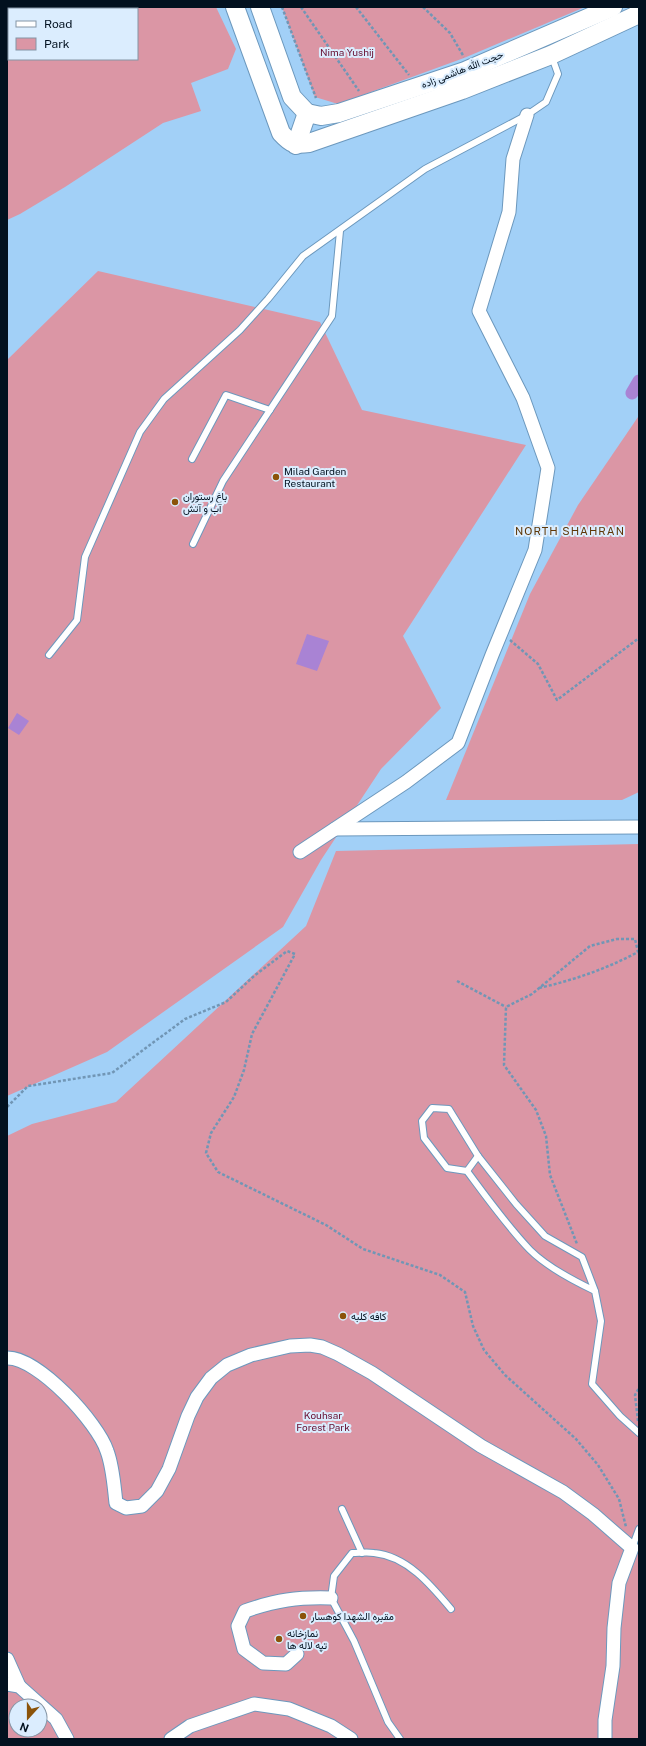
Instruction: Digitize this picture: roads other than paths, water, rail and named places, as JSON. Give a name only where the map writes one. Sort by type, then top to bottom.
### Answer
[{"type":"street","points":[[235,7],[281,133],[288,142],[296,145],[309,143],[433,100],[551,55],[639,14]]},
{"type":"street","points":[[260,7],[292,97],[307,113],[296,145]]},
{"type":"street","name":"حجت الله هاشمی زاده","points":[[307,113],[321,116],[339,113],[465,70],[613,7]]},
{"type":"street","points":[[300,852],[406,782],[458,743],[535,550],[548,468],[523,398],[479,311],[509,212],[513,159],[527,115]]},
{"type":"street","points":[[335,829],[639,827]]},
{"type":"street","points":[[7,1358],[12,1358],[31,1365],[54,1382],[95,1428],[107,1451],[116,1503],[126,1508],[142,1506],[158,1491],[169,1468],[188,1416],[197,1397],[211,1378],[227,1365],[251,1355],[290,1346],[310,1345],[322,1347],[338,1354],[372,1373],[481,1446],[563,1492],[593,1514],[632,1548],[620,1583],[614,1628],[613,1666],[605,1720],[605,1739]]},
{"type":"street","points":[[297,1654],[286,1664],[263,1663],[244,1649],[238,1626],[244,1611],[269,1602],[302,1597],[331,1598]]},
{"type":"street","points":[[7,1659],[13,1685],[56,1719],[67,1739]]},
{"type":"street","points":[[171,1739],[190,1726],[254,1704],[289,1709],[331,1726],[351,1739]]},
{"type":"lane","points":[[49,655],[77,620],[85,557],[140,432],[164,399],[240,330],[268,299],[303,256],[425,169],[527,115],[546,102],[558,74],[551,55]]},
{"type":"lane","points":[[193,544],[223,480],[332,316],[340,231]]},
{"type":"lane","points":[[192,459],[226,395],[270,410]]},
{"type":"lane","points":[[595,1291],[568,1278],[531,1251],[499,1214],[467,1171],[447,1168],[424,1138],[422,1121],[432,1108],[449,1109],[478,1156],[516,1204],[545,1236],[582,1257],[595,1291],[601,1321],[592,1384],[620,1416],[639,1433]]},
{"type":"lane","points":[[467,1171],[478,1156]]},
{"type":"lane","points":[[342,1509],[362,1553]]},
{"type":"lane","points":[[632,1548],[639,1529]]},
{"type":"lane","points":[[400,1739],[388,1722],[354,1641],[331,1598],[334,1576],[352,1553],[375,1553],[400,1561],[431,1584],[451,1609]]},
{"type":"waterway","points":[[632,393],[639,381]]},
{"type":"place","name":"Milad Garden Restaurant","points":[[276,477]]},
{"type":"place","name":"باغ رستوران آب و آتش","points":[[175,502]]},
{"type":"place","name":"کافه کلبه","points":[[343,1316]]},
{"type":"place","name":"مقبره الشهدا کوهسار","points":[[303,1616]]},
{"type":"place","name":"نمازخانه تپه لاله ها","points":[[279,1639]]},
{"type":"district","name":"NORTH SHAHRAN","points":[[570,531]]},
{"type":"park label","name":"Nima Yushij","points":[[347,52]]},
{"type":"park label","name":"Kouhsar Forest Park","points":[[323,1420]]}]
